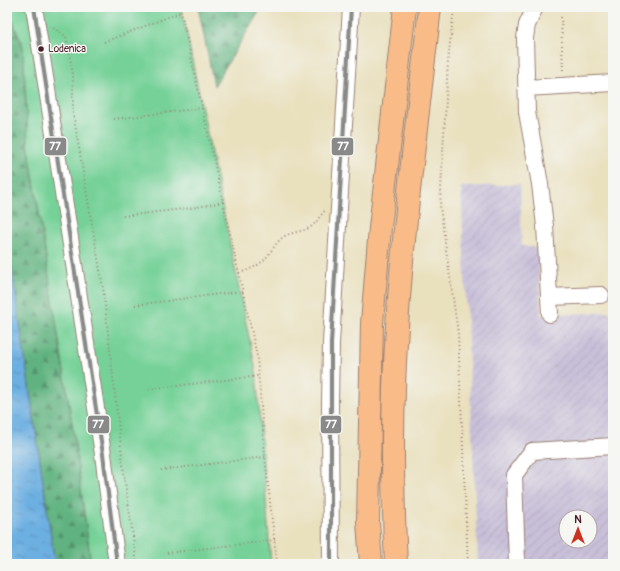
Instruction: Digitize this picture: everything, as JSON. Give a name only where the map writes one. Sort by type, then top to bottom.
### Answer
[{"type":"highway","points":[[371,564],[368,522],[372,323],[380,228],[405,7]]},
{"type":"highway","points":[[396,564],[393,421],[397,333],[405,232],[430,7]]},
{"type":"street","points":[[331,564],[330,380],[351,7]]},
{"type":"street","points":[[535,7],[527,25],[525,38],[527,112],[540,184],[545,226],[550,314]]},
{"type":"street","points":[[35,12],[103,454],[117,564]]},
{"type":"street","points":[[526,88],[613,83]]},
{"type":"street","points":[[549,297],[601,295]]},
{"type":"street","points":[[518,564],[514,475],[532,451],[613,446]]},
{"type":"path","points":[[180,7],[257,356],[265,457],[277,564]]},
{"type":"path","points":[[454,7],[448,62],[440,207],[458,333],[468,564]]},
{"type":"path","points":[[35,12],[66,36],[73,74],[73,113],[102,288],[124,474],[137,564]]},
{"type":"path","points":[[104,42],[182,12]]},
{"type":"path","points":[[561,17],[564,86]]},
{"type":"path","points":[[114,119],[202,108]]},
{"type":"path","points":[[123,216],[192,208],[223,201]]},
{"type":"path","points":[[239,273],[253,269],[262,263],[273,247],[282,238],[293,232],[309,228],[318,221],[322,213],[329,208],[340,204]]},
{"type":"path","points":[[135,305],[243,291]]},
{"type":"path","points":[[149,389],[259,376]]},
{"type":"path","points":[[161,470],[265,457]]},
{"type":"path","points":[[167,553],[275,540]]},
{"type":"shaded area","points":[[520,184],[522,246],[538,248],[541,315],[613,312],[613,564],[478,564],[461,187]]},
{"type":"green space","points":[[7,7],[180,7],[185,25],[256,371],[271,564],[91,564],[73,430],[28,143],[23,47]]},
{"type":"green space","points":[[198,7],[262,7],[214,86]]},
{"type":"green space","points":[[7,8],[23,47],[28,143],[73,430],[91,564],[55,564],[8,242]]},
{"type":"water","points":[[8,242],[55,564],[7,564]]},
{"type":"transit line","name":"77","points":[[34,7],[103,454],[117,564]]},
{"type":"transit line","name":"77","points":[[331,564],[331,343],[351,7]]},
{"type":"place","name":"Lodenica","points":[[41,49]]}]
